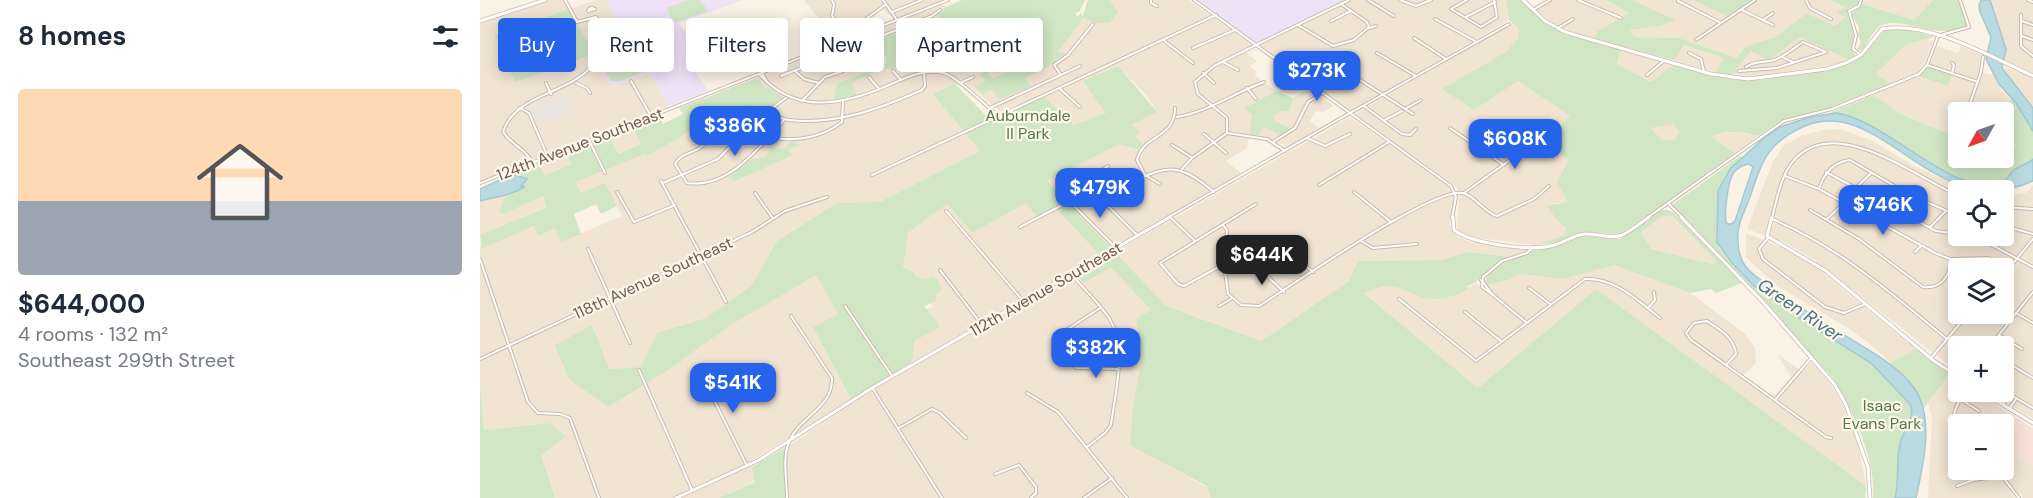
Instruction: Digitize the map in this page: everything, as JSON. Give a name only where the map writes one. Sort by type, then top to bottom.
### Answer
[{"type":"main road","points":[[480,21],[545,0]]},
{"type":"main road","points":[[1523,0],[1558,28],[1704,72],[1743,79],[1834,67],[1850,62],[1861,55],[1880,31],[1887,27],[1905,27],[1938,36],[2033,76]]},
{"type":"street","points":[[565,0],[577,22],[594,16]]},
{"type":"street","points":[[831,0],[834,5],[834,18]]},
{"type":"street","points":[[883,0],[898,18]]},
{"type":"street","points":[[891,12],[922,0]]},
{"type":"street","name":"124th Avenue Southeast","points":[[902,18],[948,0]]},
{"type":"street","points":[[1151,0],[1151,3],[1158,6]]},
{"type":"street","points":[[1194,0],[1449,184],[1455,193],[1453,225],[1459,235],[1474,240],[1533,246],[1552,246],[1584,234],[1619,237],[1784,121],[1827,111],[1918,74],[1927,65],[1938,36],[1969,27],[1960,0]]},
{"type":"street","points":[[1228,121],[1198,94],[1195,82],[1203,73],[1349,0]]},
{"type":"street","points":[[1368,0],[1394,16]]},
{"type":"street","points":[[1401,0],[1412,6],[1431,0]]},
{"type":"street","points":[[1465,18],[1494,1],[1497,17],[1481,27],[1465,18],[1451,9],[1467,0]]},
{"type":"street","points":[[1533,10],[1550,0]]},
{"type":"street","points":[[1578,0],[1621,18]]},
{"type":"street","points":[[1695,40],[1755,0]]},
{"type":"street","points":[[1806,0],[1810,8],[1831,19]]},
{"type":"street","points":[[1861,0],[1860,6],[1849,11],[1856,27],[1856,44],[1853,50],[1861,55]]},
{"type":"street","points":[[2028,0],[2033,2]]},
{"type":"street","points":[[1678,1],[1721,23]]},
{"type":"street","points":[[1341,4],[1369,26],[1376,26]]},
{"type":"street","points":[[867,18],[885,5]]},
{"type":"street","points":[[593,10],[597,18]]},
{"type":"street","points":[[927,18],[940,10]]},
{"type":"street","points":[[1742,10],[1773,25]]},
{"type":"street","points":[[1331,21],[1351,11]]},
{"type":"street","points":[[1763,20],[1773,13]]},
{"type":"street","points":[[872,175],[1216,15]]},
{"type":"street","points":[[2021,15],[2022,47],[2033,56]]},
{"type":"street","points":[[1435,19],[1475,42]]},
{"type":"street","points":[[1558,28],[1573,19]]},
{"type":"street","name":"124th Avenue Southeast","points":[[480,183],[896,20]]},
{"type":"street","points":[[2022,21],[2033,25]]},
{"type":"street","points":[[1061,75],[1054,68],[1054,64],[1069,54],[1093,24]]},
{"type":"street","name":"112th Avenue Southeast","points":[[676,498],[747,466],[788,443],[892,376],[1509,24]]},
{"type":"street","points":[[1298,25],[1333,46],[1365,33],[1369,26]]},
{"type":"street","points":[[781,76],[896,29]]},
{"type":"street","points":[[1193,48],[1235,29]]},
{"type":"street","points":[[2022,36],[2033,40]]},
{"type":"street","points":[[1414,38],[1446,59]]},
{"type":"street","points":[[1163,40],[1193,63]]},
{"type":"street","points":[[1746,67],[1755,62],[1771,62],[1804,42],[1826,52]]},
{"type":"street","points":[[1739,71],[1777,68],[1826,52]]},
{"type":"street","points":[[1377,53],[1416,76]]},
{"type":"street","points":[[1689,53],[1701,59],[1704,72]]},
{"type":"street","points":[[1971,102],[1984,56]]},
{"type":"street","points":[[1782,57],[1793,62]]},
{"type":"street","points":[[1647,75],[1665,60]]},
{"type":"street","points":[[1223,62],[1238,70]]},
{"type":"street","points":[[1952,63],[1954,65],[1952,73]]},
{"type":"street","points":[[1927,65],[1978,82]]},
{"type":"street","points":[[990,108],[1080,66]]},
{"type":"street","points":[[1777,68],[1785,74]]},
{"type":"street","points":[[795,71],[804,79],[819,83]]},
{"type":"street","points":[[893,71],[901,80]]},
{"type":"street","points":[[1346,71],[1413,114]]},
{"type":"street","points":[[533,162],[527,150],[508,139],[503,132],[506,122],[520,108],[576,83],[588,72]]},
{"type":"street","points":[[802,101],[830,73],[836,72]]},
{"type":"street","points":[[761,73],[767,82],[786,98],[802,101],[843,101],[924,73],[939,72],[953,76],[998,116]]},
{"type":"street","points":[[784,120],[735,170],[704,184],[687,183],[675,164],[676,160],[700,148],[727,120],[745,108],[784,120],[818,122],[843,119],[879,109],[922,90],[925,86],[924,73]]},
{"type":"street","points":[[1203,73],[1214,82]]},
{"type":"street","points":[[869,77],[879,89]]},
{"type":"street","points":[[960,83],[973,77]]},
{"type":"street","points":[[631,81],[651,116]]},
{"type":"street","points":[[1177,117],[1193,115],[1264,82]]},
{"type":"street","points":[[546,83],[551,94]]},
{"type":"street","points":[[576,83],[587,88],[591,93]]},
{"type":"street","points":[[1059,87],[1080,107]]},
{"type":"street","points":[[1247,88],[1256,99]]},
{"type":"street","points":[[1273,142],[1296,128],[1308,102],[1322,93]]},
{"type":"street","points":[[726,302],[662,182],[721,156],[764,114],[786,98]]},
{"type":"street","points":[[1383,121],[1421,100]]},
{"type":"street","points":[[768,137],[805,140],[838,126],[843,119],[843,101]]},
{"type":"street","points":[[1364,106],[1406,136],[1416,129]]},
{"type":"street","points":[[520,108],[529,113],[546,155]]},
{"type":"street","points":[[1160,184],[1145,175],[1138,164],[1138,153],[1147,143],[1169,129],[1177,117],[1175,108]]},
{"type":"street","points":[[1228,121],[1233,120]]},
{"type":"street","points":[[1182,169],[1191,157],[1227,133],[1228,121]]},
{"type":"street","points":[[1450,128],[1504,165]]},
{"type":"street","points":[[1156,131],[1160,135]]},
{"type":"street","points":[[1222,225],[1227,230],[1224,264],[1226,287],[1231,299],[1241,305],[1263,305],[1418,206],[1455,193],[1464,193],[1549,132]]},
{"type":"street","points":[[1227,133],[1273,142],[1285,151]]},
{"type":"street","points":[[1204,134],[1226,153]]},
{"type":"street","points":[[1307,138],[1321,147],[1350,134]]},
{"type":"street","points":[[589,140],[605,173]]},
{"type":"street","points":[[1866,304],[1844,313],[1825,307],[1763,259],[1759,249],[1768,238],[1785,176],[1793,160],[1807,149],[1825,141],[1841,140],[1861,146],[1933,186],[1948,192]]},
{"type":"street","points":[[1319,185],[1389,142]]},
{"type":"street","points":[[1172,145],[1191,157]]},
{"type":"street","points":[[1819,189],[1826,172],[1837,164],[1850,160],[1896,187],[1948,213]]},
{"type":"street","points":[[1108,166],[1084,182],[1139,236]]},
{"type":"street","points":[[1135,181],[1164,168],[1182,169],[1193,174],[1214,192]]},
{"type":"street","points":[[1826,172],[1929,228],[1948,233]]},
{"type":"street","points":[[1856,188],[1871,172]]},
{"type":"street","points":[[1785,176],[1819,189],[1921,246],[1948,258]]},
{"type":"street","points":[[1464,193],[1497,216],[1510,212],[1539,196],[1549,186]]},
{"type":"street","points":[[1880,201],[1896,187]]},
{"type":"street","points":[[618,192],[634,222],[675,205]]},
{"type":"street","points":[[1020,227],[1088,192]]},
{"type":"street","points":[[1354,192],[1391,222]]},
{"type":"street","points":[[755,193],[773,218]]},
{"type":"street","name":"118th Avenue Southeast","points":[[480,359],[752,232],[797,206],[827,197]]},
{"type":"street","points":[[1070,202],[1117,249]]},
{"type":"street","points":[[1827,219],[1844,203]]},
{"type":"street","points":[[1224,264],[1184,286],[1178,284],[1162,267],[1161,262],[1256,204]]},
{"type":"street","points":[[1669,204],[1813,357],[1835,385],[1846,405],[1869,467],[1870,498]]},
{"type":"street","points":[[2014,208],[2033,209]]},
{"type":"street","points":[[1810,210],[1872,248],[1918,284],[1927,288],[1938,286],[1948,274]]},
{"type":"street","points":[[946,212],[1024,302]]},
{"type":"street","points":[[1929,228],[1945,212]]},
{"type":"street","points":[[1171,218],[1195,241]]},
{"type":"street","points":[[1772,219],[1810,234],[1836,250],[1947,339]]},
{"type":"street","points":[[2014,229],[2033,234]]},
{"type":"street","points":[[1768,238],[1809,259],[1930,358],[1948,370]]},
{"type":"street","points":[[2014,262],[2033,239]]},
{"type":"street","points":[[1276,241],[1314,273]]},
{"type":"street","points":[[1361,241],[1373,248],[1417,244]]},
{"type":"street","points":[[1527,323],[1483,287],[1482,280],[1499,264],[1527,253],[1533,246]]},
{"type":"street","points":[[1915,252],[1921,246]]},
{"type":"street","points":[[1993,246],[2033,267]]},
{"type":"street","points":[[588,249],[630,343]]},
{"type":"street","points":[[480,259],[531,407],[543,414],[560,414],[570,418],[599,498]]},
{"type":"street","points":[[1263,264],[1269,278],[1284,292]]},
{"type":"street","points":[[940,270],[983,325]]},
{"type":"street","points":[[1072,275],[1109,318],[1117,335],[1119,346],[1111,425],[1087,447]]},
{"type":"street","points":[[1399,299],[1469,357],[1477,361],[1585,279],[1599,279],[1612,284],[1660,318]]},
{"type":"street","points":[[1529,288],[1550,304]]},
{"type":"street","points":[[2022,349],[1999,335],[2033,291]]},
{"type":"street","points":[[1647,309],[1655,300],[1654,292]]},
{"type":"street","points":[[1219,306],[1231,299]]},
{"type":"street","points":[[845,306],[892,376]]},
{"type":"street","points":[[1100,308],[1065,331],[1064,336],[1071,362],[1076,368],[1118,369]]},
{"type":"street","points":[[1465,312],[1503,342]]},
{"type":"street","points":[[2016,313],[2033,323]]},
{"type":"street","points":[[787,498],[788,443],[792,435],[829,395],[833,383],[791,316]]},
{"type":"street","points":[[1726,366],[1735,357],[1736,349],[1729,336],[1703,320],[1694,322],[1686,333],[1692,341],[1726,366],[1826,437],[1831,438]]},
{"type":"street","points":[[1930,358],[1960,324]]},
{"type":"street","points":[[1775,400],[1813,357]]},
{"type":"street","points":[[2014,366],[2033,378]]},
{"type":"street","points":[[639,370],[692,490]]},
{"type":"street","points":[[700,372],[747,466]]},
{"type":"street","points":[[872,388],[942,498]]},
{"type":"street","points":[[1027,393],[1052,407],[1127,498]]},
{"type":"street","points":[[2009,409],[2016,398],[2033,408]]},
{"type":"street","points":[[1965,402],[1979,411]]},
{"type":"street","points":[[1998,402],[2033,423]]},
{"type":"street","points":[[899,428],[932,410],[940,413],[966,438]]},
{"type":"street","points":[[995,474],[1019,465],[1036,487],[1036,493],[1031,498]]},
{"type":"street","points":[[1957,486],[1973,480],[2002,476],[2019,498]]},
{"type":"street","points":[[1084,498],[1112,478]]},
{"type":"shaded area","points":[[545,0],[564,0],[569,9],[597,0],[606,0],[617,18],[588,18],[588,72],[603,72],[611,87],[649,73],[669,107],[480,181],[480,21]]},
{"type":"shaded area","points":[[606,0],[743,0],[693,18],[686,18],[686,20],[679,23],[686,33],[686,72],[696,72],[708,91],[669,106],[649,73],[611,87],[603,72],[674,72],[674,18],[617,18]]},
{"type":"shaded area","points":[[804,0],[942,0],[894,19],[882,9],[871,18],[818,18]]},
{"type":"shaded area","points":[[1110,0],[1189,0],[1252,45],[1243,50],[1257,61],[1250,66],[1257,72],[1254,75],[1276,91],[1245,108],[1252,114],[1247,148],[1226,161],[1241,173],[1145,231],[1111,248],[1047,181],[1139,133],[1131,126],[1157,112],[1147,96],[1118,66],[1084,81],[1107,113],[1074,125],[1042,95],[1102,66],[1001,112],[963,81],[933,94],[980,151],[880,202],[837,203],[777,241],[751,286],[706,318],[657,333],[641,367],[609,369],[608,407],[670,369],[729,326],[816,274],[838,314],[813,327],[851,399],[751,461],[755,481],[719,498],[555,498],[541,455],[566,437],[551,423],[484,430],[480,385],[480,244],[482,249],[535,226],[555,228],[561,242],[622,216],[605,184],[581,193],[576,182],[645,153],[647,156],[682,136],[704,118],[716,117],[765,88],[757,78],[772,72],[788,72],[788,66],[800,61],[800,72],[866,72],[837,84],[856,95],[852,83],[875,72],[896,68],[896,72],[914,73],[984,72],[979,74],[986,81],[1011,80],[1031,72],[1043,72],[1043,67],[1065,54],[1057,52],[1083,18],[1110,23],[1118,13]]},
{"type":"shaded area","points":[[1197,0],[1345,0],[1257,43]]},
{"type":"shaded area","points":[[1352,0],[1506,0],[1509,20],[1351,111],[1260,46]]},
{"type":"shaded area","points":[[1553,0],[1606,0],[1631,13],[1594,39],[1559,27],[1536,10]]},
{"type":"shaded area","points":[[1632,0],[1693,0],[1728,17],[1753,0],[1831,0],[1846,7],[1846,17],[1835,27],[1808,14],[1804,15],[1775,37],[1746,47],[1737,58],[1679,38],[1634,37],[1630,30],[1659,26],[1676,20]]},
{"type":"shaded area","points":[[1861,0],[1933,0],[1914,20],[1861,3]]},
{"type":"shaded area","points":[[1990,0],[2033,0],[2033,74],[2002,61],[2006,49]]},
{"type":"shaded area","points":[[940,5],[948,6],[937,15],[939,17],[907,18]]},
{"type":"shaded area","points":[[896,23],[896,34],[884,38],[884,27]]},
{"type":"shaded area","points":[[1513,23],[1518,28],[1519,37],[1507,52],[1442,89],[1474,110],[1518,81],[1570,116],[1546,141],[1560,147],[1569,160],[1568,203],[1556,203],[1557,220],[1566,228],[1565,235],[1536,245],[1469,237],[1459,232],[1457,188],[1355,114]]},
{"type":"shaded area","points":[[1800,37],[1849,60],[1838,64],[1756,77],[1731,76],[1751,50],[1768,59]]},
{"type":"shaded area","points":[[1927,39],[1933,42],[1918,72],[1890,84],[1876,73],[1907,44]]},
{"type":"shaded area","points":[[1683,45],[1724,58],[1716,73],[1674,60]]},
{"type":"shaded area","points":[[1937,46],[1958,53],[1961,46],[1981,54],[1979,72],[1993,75],[2002,91],[2010,99],[2009,102],[1948,102],[1948,133],[1903,115],[1873,95],[1918,76],[1948,86],[1929,66]]},
{"type":"shaded area","points":[[1621,49],[1674,64],[1651,82],[1617,64]]},
{"type":"shaded area","points":[[2004,66],[2033,78],[2033,106],[2010,78]]},
{"type":"shaded area","points":[[987,72],[1009,72],[993,78]]},
{"type":"shaded area","points":[[1310,88],[1334,106],[1323,112],[1316,111],[1310,121],[1319,128],[1287,147],[1259,135],[1273,115],[1281,111],[1290,111],[1293,98]]},
{"type":"shaded area","points":[[568,94],[575,111],[538,125],[531,108]]},
{"type":"shaded area","points":[[1350,117],[1450,187],[1454,197],[1450,225],[1458,237],[1471,242],[1528,248],[1528,250],[1510,257],[1469,252],[1441,260],[1359,261],[1349,281],[1263,341],[1166,306],[1115,252]]},
{"type":"shaded area","points":[[1673,123],[1680,131],[1675,140],[1662,140],[1651,128]]},
{"type":"shaded area","points":[[632,125],[641,144],[617,154],[608,135]]},
{"type":"shaded area","points":[[1840,129],[1873,141],[1912,165],[1948,181],[1948,246],[2014,246],[2014,195],[2026,193],[2033,185],[2033,419],[2005,402],[2014,402],[2014,336],[1948,336],[1948,364],[1813,259],[1784,242],[1747,229],[1773,161],[1784,145],[1803,135]]},
{"type":"shaded area","points":[[1735,132],[1758,136],[1735,153],[1710,137],[1716,134]]},
{"type":"shaded area","points":[[571,150],[568,157],[573,164],[545,176],[538,163]]},
{"type":"shaded area","points":[[543,196],[546,208],[480,235],[480,201],[491,197],[505,197],[499,211],[503,213]]},
{"type":"shaded area","points":[[1026,203],[1057,210],[1100,255],[912,362],[891,329],[933,306],[903,267],[908,233],[947,204],[972,233]]},
{"type":"shaded area","points":[[1662,216],[1671,216],[1717,262],[1712,264],[1651,249],[1641,232]]},
{"type":"shaded area","points":[[1746,233],[1787,250],[1812,264],[1916,349],[1891,363],[1848,328],[1776,285],[1746,257]]},
{"type":"shaded area","points":[[1614,265],[1690,293],[1745,334],[1755,348],[1756,363],[1744,375],[1768,393],[1775,394],[1791,377],[1778,355],[1803,372],[1811,363],[1814,363],[1843,405],[1859,448],[1866,486],[1596,289],[1478,388],[1363,292],[1382,286],[1400,287],[1435,299],[1449,298],[1477,283],[1480,286],[1509,280],[1519,274],[1563,279]]},
{"type":"shaded area","points":[[1111,266],[1152,310],[1137,319],[1142,353],[1132,414],[1130,446],[1207,487],[1212,498],[787,498],[788,446],[870,392],[1076,274],[1084,283]]},
{"type":"shaded area","points":[[1948,375],[1948,402],[1992,402],[2009,413],[1948,414],[1948,480],[2014,480],[2014,454],[2033,466],[2033,498],[2023,498],[2020,493],[2012,494],[2014,498],[1928,498],[1932,418],[1928,401]]},
{"type":"shaded area","points":[[2014,416],[2033,428],[2033,466],[2014,454]]},
{"type":"green space","points":[[690,0],[700,0],[708,11],[675,22],[667,10],[669,7]]},
{"type":"green space","points":[[962,0],[1085,0],[1079,12],[1075,13],[1078,17],[1081,12],[1083,16],[1088,0],[1110,0],[1118,13],[1110,23],[1097,23],[1083,18],[1058,52],[1066,53],[1043,70],[1043,18],[936,18],[948,6]]},
{"type":"green space","points":[[1506,0],[1521,0],[1542,20],[1560,31],[1621,49],[1617,64],[1651,82],[1674,64],[1729,79],[1761,80],[1841,67],[1862,56],[1886,29],[1906,29],[1935,37],[1907,44],[1876,73],[1890,84],[1824,110],[1782,121],[1758,136],[1728,132],[1711,137],[1735,153],[1622,234],[1584,233],[1557,242],[1536,245],[1565,235],[1566,228],[1547,206],[1568,202],[1557,182],[1569,160],[1562,155],[1560,147],[1546,141],[1570,116],[1518,81],[1474,110],[1442,89],[1506,52],[1519,37],[1518,28],[1509,20]],"holes":[[[1673,124],[1679,131],[1675,140],[1662,140],[1651,128]]]},
{"type":"green space","points":[[1606,0],[1632,0],[1676,20],[1659,26],[1630,30],[1634,37],[1679,38],[1737,58],[1745,47],[1775,37],[1804,15],[1808,14],[1835,26],[1846,17],[1837,13],[1845,7],[1831,0],[1859,0],[1858,4],[1849,8],[1847,13],[1854,40],[1851,49],[1855,56],[1849,60],[1800,37],[1768,60],[1751,51],[1731,76],[1716,73],[1724,58],[1684,45],[1674,60],[1594,39],[1598,31],[1630,13]]},
{"type":"green space","points":[[1693,0],[1753,0],[1728,17]]},
{"type":"green space","points":[[1933,0],[1958,0],[1967,26],[1944,31],[1888,23],[1877,28],[1863,49],[1857,50],[1861,43],[1858,35],[1859,27],[1851,14],[1863,4],[1914,20]]},
{"type":"green space","points":[[569,9],[574,18],[543,18]]},
{"type":"green space","points":[[576,22],[588,43],[588,56],[576,60]]},
{"type":"green space","points":[[896,34],[896,68],[884,70],[886,57],[884,56],[884,38]]},
{"type":"green space","name":"Auburndale II Park","points":[[1118,66],[1157,112],[1132,125],[1140,133],[1134,136],[1143,144],[1138,149],[1119,144],[1047,181],[1111,248],[1100,255],[1057,210],[1039,219],[1026,203],[972,233],[947,204],[908,233],[903,267],[914,273],[916,277],[925,280],[932,277],[938,279],[941,290],[936,295],[936,301],[924,306],[939,325],[938,328],[914,341],[912,362],[851,399],[813,327],[838,314],[816,275],[729,326],[670,369],[608,407],[569,379],[555,345],[592,325],[609,369],[641,367],[657,333],[706,318],[751,286],[777,241],[837,203],[880,202],[980,151],[933,94],[955,84],[990,120],[1042,95],[1074,125],[1106,113],[1083,81]]},
{"type":"green space","points":[[1929,66],[1952,74],[1948,86],[1918,76]]},
{"type":"green space","points":[[511,72],[543,72],[515,82]]},
{"type":"green space","points":[[605,72],[642,73],[620,81],[611,81]]},
{"type":"green space","points":[[866,72],[875,72],[852,83],[857,95],[833,100],[837,84]]},
{"type":"green space","points":[[984,72],[987,72],[993,78],[1009,72],[1038,72],[1024,78],[1032,86],[1000,99],[991,90],[982,94],[974,86],[986,81],[979,74]]},
{"type":"green space","points":[[757,78],[765,88],[768,87],[783,97],[765,111],[750,108],[727,119],[704,118],[682,136],[647,156],[645,154],[576,182],[581,193],[605,183],[617,206],[601,214],[596,204],[574,214],[581,234],[561,242],[555,228],[538,236],[534,226],[482,249],[480,235],[546,208],[543,196],[503,214],[499,211],[505,197],[515,193],[526,179],[513,174],[538,163],[545,176],[572,164],[568,157],[571,150],[608,135],[618,154],[641,144],[632,125],[658,116],[663,124],[683,114],[679,108]]},
{"type":"green space","points":[[1276,91],[1293,98],[1290,111],[1281,111],[1273,116],[1275,121],[1291,129],[1281,135],[1264,127],[1259,135],[1249,135],[1252,115],[1244,108]]},
{"type":"green space","points":[[1873,95],[1903,115],[1948,133],[1948,168],[2014,168],[2014,102],[2010,102],[2011,97],[2033,131],[2033,159],[2015,170],[2006,180],[1966,180],[1872,128],[1850,118],[1830,113]]},
{"type":"green space","points":[[790,142],[798,142],[799,145],[788,150],[793,155],[735,181],[728,177],[752,159],[765,157],[772,148],[785,149]]},
{"type":"green space","name":"Isaac Evans Park","points":[[1740,156],[1742,157],[1727,172],[1718,191],[1719,247],[1750,283],[1788,311],[1868,361],[1910,404],[1911,418],[1899,447],[1895,498],[1873,498],[1871,469],[1862,436],[1833,378],[1672,205]]},
{"type":"green space","points":[[1662,210],[1668,210],[1675,214],[1742,283],[1716,293],[1711,289],[1690,293],[1614,265],[1563,279],[1519,274],[1509,280],[1485,285],[1484,282],[1488,274],[1503,263],[1529,254],[1537,248],[1553,247],[1583,236],[1620,239]],"holes":[[[1662,216],[1672,216],[1717,262],[1712,264],[1651,249],[1641,232]]]},
{"type":"green space","points":[[1115,252],[1166,306],[1262,341],[1349,281],[1358,261],[1441,260],[1469,252],[1510,257],[1496,264],[1468,286],[1467,290],[1448,298],[1426,298],[1395,287],[1376,288],[1364,293],[1478,388],[1596,289],[1866,486],[1865,498],[1211,498],[1207,486],[1130,446],[1132,414],[1142,353],[1136,319],[1151,310],[1111,267],[1084,283],[1078,277],[1079,273]]},
{"type":"green space","points":[[1916,349],[1948,375],[1924,408],[1914,388],[1889,364]]},
{"type":"green space","points":[[480,385],[484,430],[551,423],[566,437],[541,455],[555,498],[480,498]]},
{"type":"green space","points":[[788,446],[786,498],[719,498],[755,482],[752,467]]},
{"type":"water","points":[[1981,0],[1990,0],[2006,49],[2002,68],[2033,108],[2033,131],[2016,103],[1999,84],[1986,59],[1991,37],[1980,12]]},
{"type":"water","name":"Green River","points":[[1836,113],[1855,118],[1962,180],[1950,180],[1938,175],[1859,127],[1833,121],[1805,126],[1783,138],[1769,153],[1759,171],[1738,229],[1738,248],[1742,261],[1749,270],[1793,303],[1886,362],[1914,388],[1924,413],[1926,427],[1924,457],[1916,498],[1895,498],[1899,447],[1911,418],[1910,404],[1871,363],[1799,318],[1753,285],[1731,262],[1717,242],[1718,191],[1730,169],[1764,138],[1780,127],[1810,117]],"holes":[[[1749,164],[1753,167],[1735,221],[1727,224],[1726,220],[1728,189],[1732,175]]]},
{"type":"water","points":[[2033,159],[2033,181],[2014,186],[2014,180],[2005,180],[2013,171]]},
{"type":"water","points":[[513,174],[527,179],[521,186],[524,187],[506,195],[480,201],[480,189]]}]
